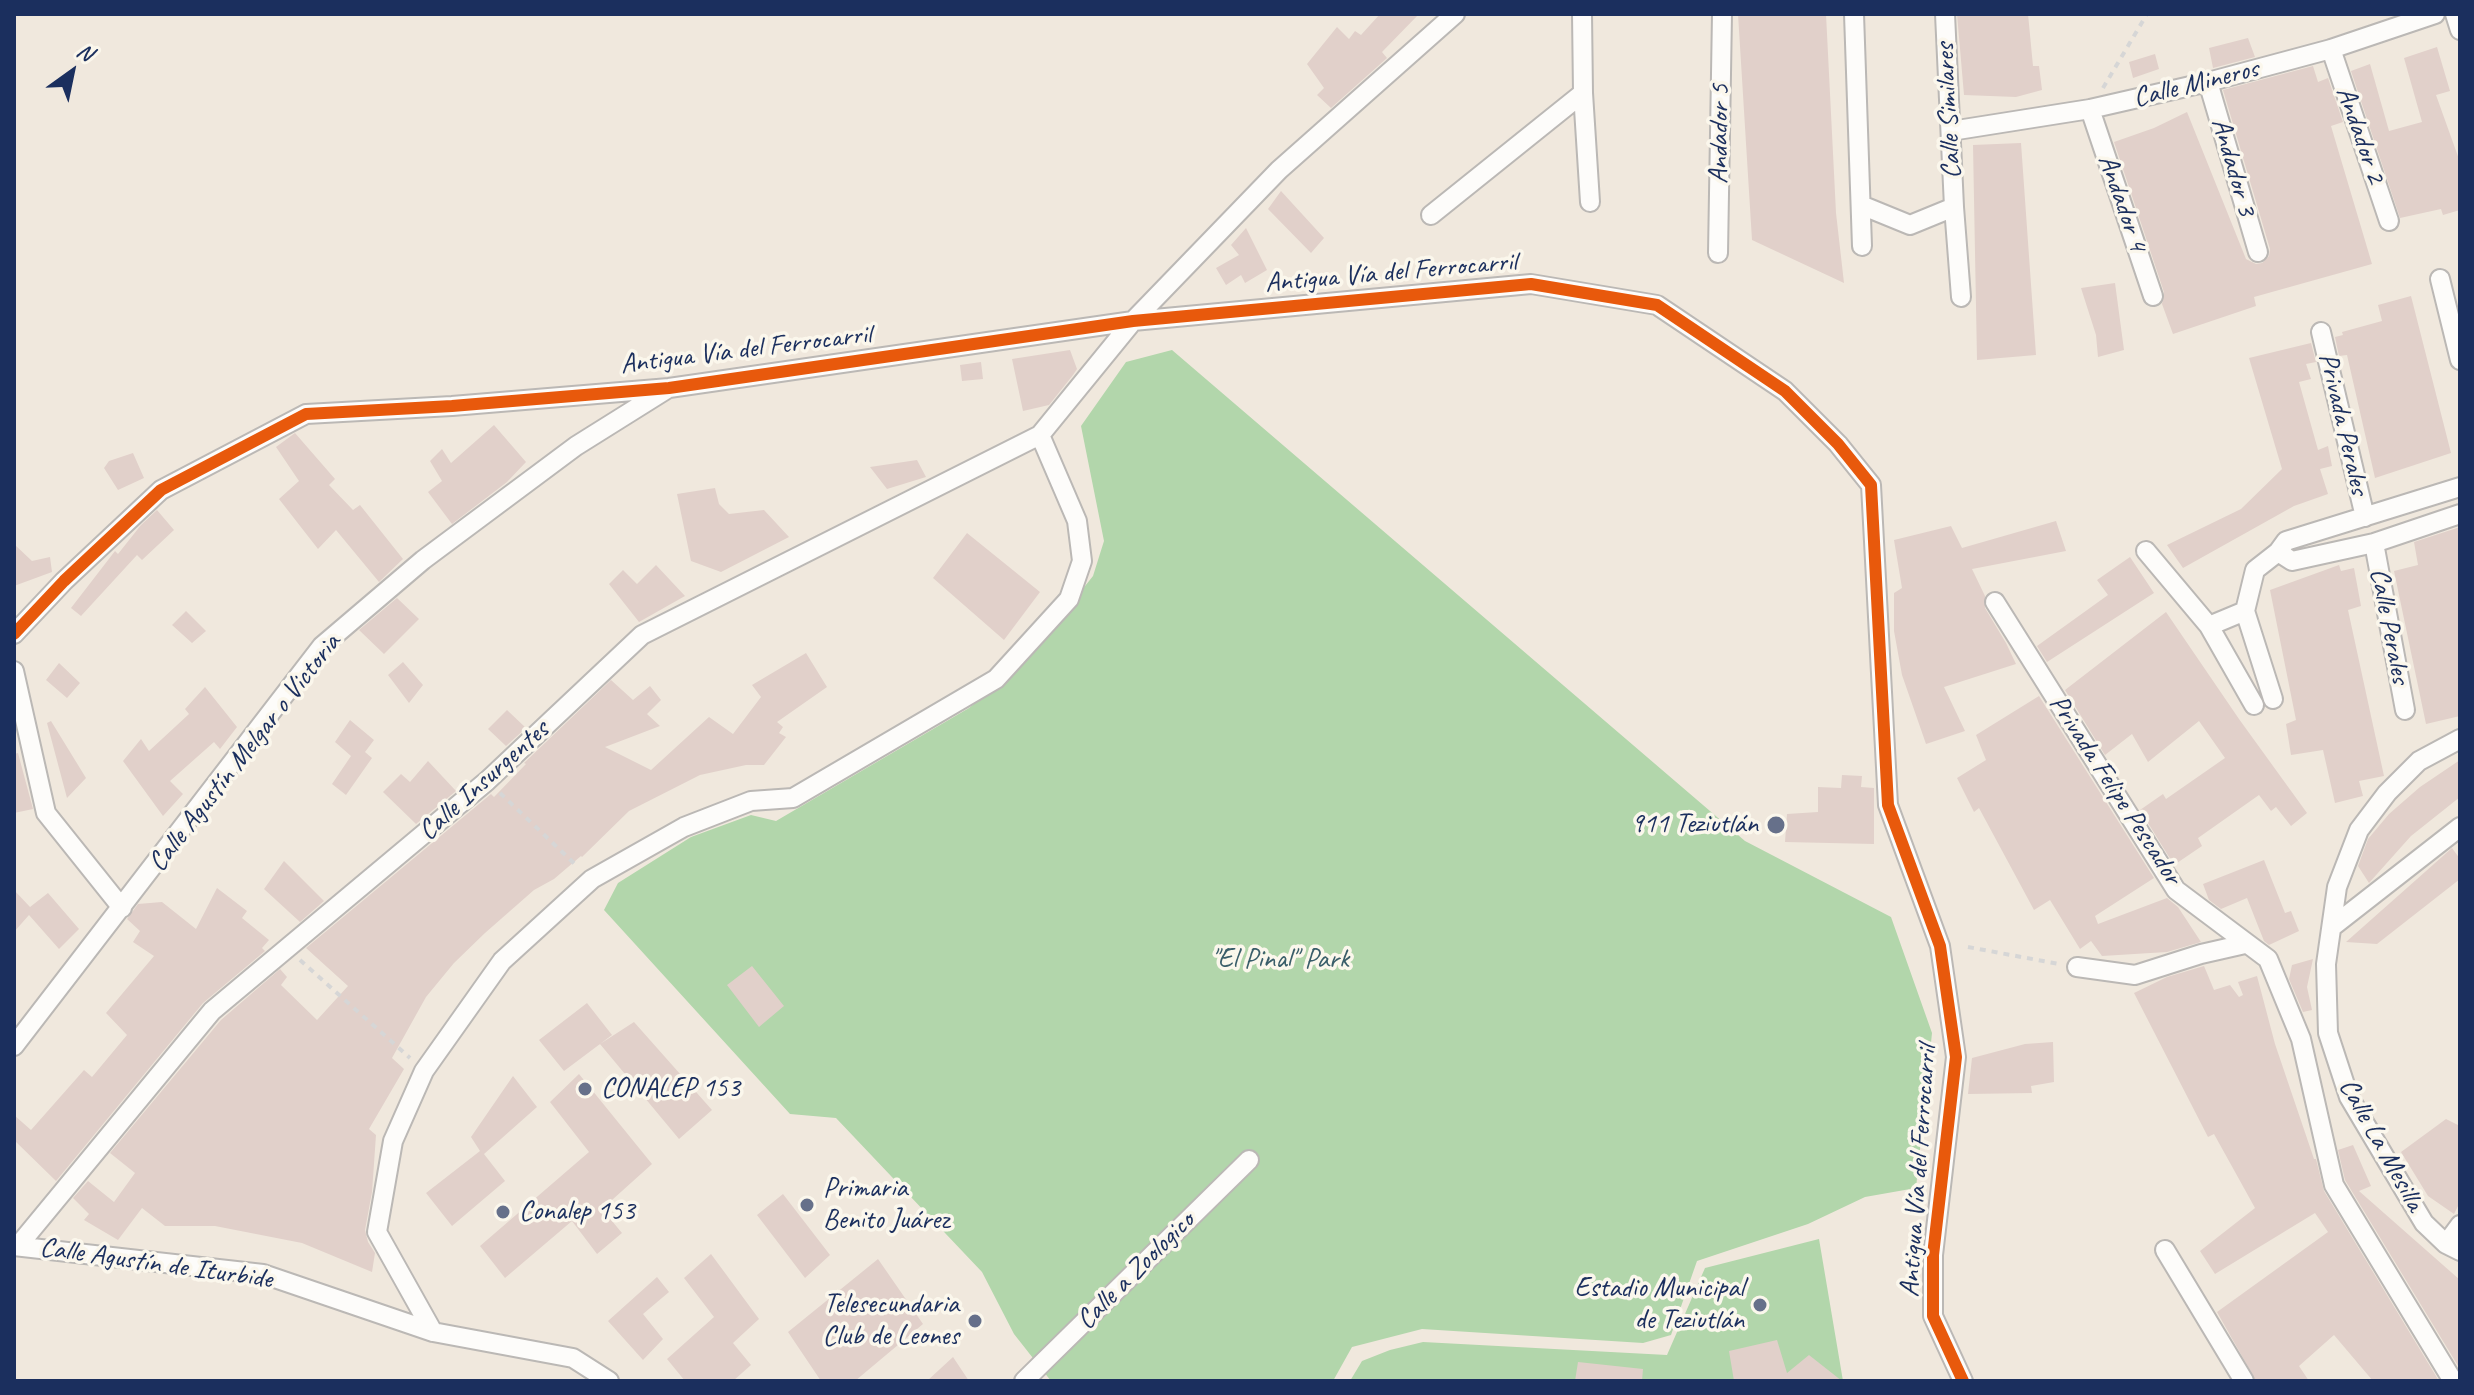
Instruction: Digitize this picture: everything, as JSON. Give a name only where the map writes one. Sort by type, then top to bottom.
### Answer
[{"type":"street","points":[[433,1332],[377,1232],[393,1141],[424,1071],[502,961],[592,879],[684,827],[751,801],[793,798],[996,679],[1069,599],[1082,561],[1077,521],[1040,435],[1133,321],[1279,170],[1455,14]]},
{"type":"street","points":[[1582,14],[1590,202]]},
{"type":"street","name":"Andador 5","points":[[1718,253],[1722,14]]},
{"type":"street","points":[[1854,14],[1862,246]]},
{"type":"street","name":"Calle Similares","points":[[1945,14],[1961,297]]},
{"type":"street","name":"Calle Mineros","points":[[1951,131],[2090,109],[2208,82],[2331,49],[2435,14]]},
{"type":"street","points":[[2455,14],[2460,30]]},
{"type":"street","name":"Andador 2","points":[[2331,49],[2389,221]]},
{"type":"street","name":"Andador 3","points":[[2208,82],[2258,252]]},
{"type":"street","points":[[1431,215],[1583,93]]},
{"type":"street","name":"Andador 4","points":[[2090,109],[2153,296]]},
{"type":"street","points":[[1861,205],[1910,225],[1954,207]]},
{"type":"street","points":[[2440,279],[2460,360]]},
{"type":"street","name":"Antigua Vía del Ferrocarril","points":[[14,634],[64,581],[161,490],[306,414],[452,406],[669,388],[1133,321],[1531,284],[1657,305],[1785,391],[1838,444],[1871,485],[1888,805],[1940,946],[1956,1057],[1933,1255],[1933,1316],[1963,1381]]},
{"type":"street","name":"Privada Perales","points":[[2321,332],[2365,517]]},
{"type":"street","name":"Calle Agustín Melgar o Victoria","points":[[16,1036],[122,908],[322,646],[423,560],[576,446],[669,388]]},
{"type":"street","name":"Calle Insurgentes","points":[[16,1246],[212,1011],[487,781],[642,635],[1040,435]]},
{"type":"street","points":[[2273,699],[2245,611],[2255,570],[2278,552],[2286,541],[2460,487]]},
{"type":"street","points":[[2278,552],[2292,561],[2374,543],[2460,514]]},
{"type":"street","name":"Calle Perales","points":[[2374,543],[2405,710]]},
{"type":"street","points":[[2146,551],[2209,626],[2254,705]]},
{"type":"street","name":"Privada Felipe Pescador","points":[[1995,602],[2176,890],[2268,959],[2301,1039],[2334,1185],[2453,1381]]},
{"type":"street","points":[[2209,626],[2245,611]]},
{"type":"street","points":[[14,671],[46,813],[122,908]]},
{"type":"street","name":"Calle La Mesilla","points":[[2453,1247],[2424,1223],[2349,1097],[2328,1033],[2326,964],[2337,887],[2359,830],[2387,793],[2419,761],[2460,739]]},
{"type":"street","points":[[2332,927],[2460,827]]},
{"type":"street","points":[[2077,967],[2135,975],[2245,944]]},
{"type":"street","points":[[2301,1039],[2328,1033]]},
{"type":"street","name":"Calle a Zoologico","points":[[1024,1381],[1249,1160]]},
{"type":"street","points":[[2453,1247],[2460,1225]]},
{"type":"street","name":"Calle Agustín de Iturbide","points":[[16,1246],[263,1274],[433,1332],[573,1358],[609,1381]]},
{"type":"street","points":[[2165,1250],[2244,1381]]},
{"type":"path","points":[[2090,109],[2147,14]]},
{"type":"path","points":[[487,781],[592,879]]},
{"type":"path","points":[[1968,947],[2077,967]]},
{"type":"path","points":[[288,949],[424,1071]]},
{"type":"green space","name":"\"El Pinal\" Park","points":[[1172,350],[1745,841],[1891,917],[1932,1033],[1916,1188],[1865,1197],[1808,1224],[1697,1261],[1671,1335],[1643,1343],[1422,1329],[1352,1347],[1333,1381],[1051,1381],[1014,1334],[982,1272],[836,1118],[790,1114],[604,910],[618,883],[691,837],[751,815],[776,821],[969,708],[1024,663],[1093,576],[1104,541],[1081,426],[1126,362]]},
{"type":"green space","name":"Estadio Municipal de Teziutlán","points":[[1819,1239],[1843,1381],[1350,1381],[1362,1361],[1423,1342],[1667,1355],[1705,1268]]},
{"type":"building","points":[[1380,14],[1419,14],[1382,52],[1387,58],[1331,108],[1317,95],[1324,88],[1307,64],[1337,27],[1349,39],[1355,31],[1361,35]]},
{"type":"building","points":[[1738,14],[1826,14],[1836,213],[1844,283],[1752,240]]},
{"type":"building","points":[[1957,14],[2028,14],[2033,66],[2039,66],[2042,90],[2016,97],[1964,95]]},
{"type":"building","points":[[2248,38],[2255,57],[2213,68],[2209,48]]},
{"type":"building","points":[[2437,47],[2450,91],[2436,95],[2460,162],[2460,210],[2443,215],[2441,209],[2400,218],[2351,71],[2370,64],[2389,131],[2422,122],[2404,58]]},
{"type":"building","points":[[2155,54],[2159,69],[2133,78],[2129,62]]},
{"type":"building","points":[[2313,66],[2318,82],[2328,78],[2343,122],[2331,126],[2372,264],[2254,297],[2256,306],[2173,334],[2162,304],[2164,292],[2114,142],[2187,112],[2246,259],[2256,264],[2262,263],[2269,256],[2270,249],[2223,90]]},
{"type":"building","points":[[2021,143],[2036,355],[1977,360],[1973,145]]},
{"type":"building","points":[[1281,191],[1324,238],[1311,253],[1268,209]]},
{"type":"building","points":[[1246,228],[1267,270],[1245,283],[1241,275],[1226,285],[1216,268],[1239,255],[1231,245]]},
{"type":"building","points":[[2115,283],[2124,350],[2098,357],[2096,335],[2081,288]]},
{"type":"building","points":[[2411,296],[2451,453],[2375,478],[2347,355],[2339,356],[2335,337],[2343,335],[2342,332],[2382,321],[2378,305]]},
{"type":"building","points":[[2311,343],[2316,362],[2306,364],[2311,379],[2299,382],[2318,450],[2328,446],[2332,466],[2320,469],[2328,494],[2294,506],[2183,568],[2167,545],[2241,509],[2282,469],[2249,358]]},
{"type":"building","points":[[1070,350],[1077,369],[1073,375],[1049,405],[1023,411],[1012,359]]},
{"type":"building","points":[[981,362],[983,379],[962,381],[960,365]]},
{"type":"building","points":[[494,425],[526,462],[507,482],[452,524],[428,492],[442,481],[430,461],[442,449],[451,463]]},
{"type":"building","points":[[295,433],[335,479],[329,485],[353,510],[360,505],[403,559],[379,582],[336,530],[318,549],[279,499],[299,481],[276,447]]},
{"type":"building","points":[[133,453],[144,478],[118,490],[104,468],[109,461]]},
{"type":"building","points":[[917,460],[926,477],[887,489],[870,467]]},
{"type":"building","points":[[715,488],[719,504],[729,514],[764,510],[789,537],[721,572],[691,561],[677,494]]},
{"type":"building","points":[[157,510],[174,530],[142,560],[137,555],[81,616],[71,608],[115,551],[118,554]]},
{"type":"building","points":[[2056,521],[2066,551],[1972,569],[1985,596],[1985,608],[2016,664],[1944,687],[1965,731],[1926,744],[1902,675],[1894,631],[1894,593],[1902,588],[1894,540],[1951,526],[1962,548]]},
{"type":"building","points":[[2460,527],[2460,716],[2426,724],[2394,571],[2418,565],[2414,542]]},
{"type":"building","points":[[967,533],[1040,592],[1004,640],[933,578]]},
{"type":"building","points":[[14,544],[32,561],[50,557],[52,572],[14,586]]},
{"type":"building","points":[[2130,557],[2154,593],[2047,662],[2037,646],[2108,595],[2097,580]]},
{"type":"building","points":[[656,565],[685,596],[639,622],[609,584],[623,570],[637,584]]},
{"type":"building","points":[[2339,565],[2341,571],[2354,568],[2361,606],[2348,610],[2384,776],[2359,781],[2363,796],[2335,803],[2323,750],[2291,755],[2286,724],[2296,720],[2270,590]]},
{"type":"building","points":[[397,598],[419,619],[384,654],[359,630]]},
{"type":"building","points":[[186,611],[206,631],[192,643],[172,625]]},
{"type":"building","points":[[2166,612],[2307,813],[2291,826],[2276,807],[2271,811],[2259,795],[2198,838],[2202,846],[2174,865],[2140,810],[2163,794],[2166,799],[2225,758],[2199,721],[2148,762],[2132,734],[2105,755],[2065,690]]},
{"type":"building","points":[[806,653],[827,687],[777,722],[783,727],[779,733],[786,737],[764,765],[746,765],[700,775],[629,811],[582,857],[534,890],[485,933],[454,963],[426,997],[392,1058],[404,1069],[369,1129],[376,1135],[372,1192],[365,1230],[375,1253],[372,1272],[302,1243],[215,1226],[165,1226],[142,1208],[118,1240],[84,1220],[89,1214],[73,1198],[88,1181],[114,1202],[135,1173],[110,1153],[221,1020],[280,969],[287,977],[281,985],[317,1020],[348,986],[306,948],[491,794],[494,797],[524,763],[611,680],[633,700],[650,686],[661,700],[647,714],[660,726],[605,747],[651,770],[709,717],[733,734],[761,697],[752,685]]},
{"type":"building","points":[[403,662],[423,685],[409,703],[388,675]]},
{"type":"building","points":[[59,663],[80,683],[67,698],[46,680]]},
{"type":"building","points":[[205,687],[237,727],[220,749],[214,742],[170,781],[183,794],[163,816],[123,761],[141,739],[149,751],[189,714],[185,709]]},
{"type":"building","points":[[2039,696],[2154,878],[2095,916],[2098,924],[2167,898],[2178,907],[2201,942],[2167,952],[2102,956],[2091,941],[2080,949],[2050,900],[2034,910],[1979,808],[1974,812],[1957,778],[1986,760],[1976,735]]},
{"type":"building","points":[[507,710],[526,728],[506,746],[488,729]]},
{"type":"building","points":[[350,720],[374,740],[365,752],[372,758],[346,795],[332,784],[351,756],[335,742]]},
{"type":"building","points":[[51,721],[86,778],[67,798],[47,723]]},
{"type":"building","points":[[18,753],[33,809],[14,813],[14,754]]},
{"type":"building","points":[[2460,760],[2460,797],[2411,836],[2369,883],[2358,866],[2368,839],[2389,814],[2420,787]]},
{"type":"building","points":[[428,761],[456,791],[416,824],[383,792],[401,774],[410,782]]},
{"type":"building","points":[[1842,775],[1862,776],[1861,787],[1874,788],[1874,844],[1785,842],[1787,814],[1818,812],[1818,787],[1841,788]]},
{"type":"building","points":[[2452,848],[2460,859],[2460,879],[2377,944],[2346,942]]},
{"type":"building","points":[[2264,860],[2285,913],[2291,911],[2299,931],[2269,945],[2264,941],[2247,898],[2221,909],[2209,900],[2203,884]]},
{"type":"building","points":[[284,861],[324,901],[300,922],[264,889]]},
{"type":"building","points":[[217,888],[247,911],[242,918],[269,940],[262,948],[265,951],[203,1003],[56,1181],[14,1140],[14,1115],[31,1130],[84,1070],[92,1077],[127,1035],[106,1013],[154,956],[133,942],[140,931],[127,919],[138,904],[162,902],[196,929]]},
{"type":"building","points":[[14,890],[30,907],[48,893],[79,929],[59,949],[29,915],[14,932]]},
{"type":"building","points":[[2313,959],[2307,987],[2312,1010],[2303,1012],[2289,979],[2292,965]]},
{"type":"building","points":[[752,966],[784,1006],[759,1027],[727,985]]},
{"type":"building","points":[[2204,966],[2214,990],[2230,985],[2239,997],[2243,995],[2238,982],[2257,976],[2275,1044],[2316,1159],[2324,1191],[2439,1381],[2373,1381],[2334,1335],[2299,1366],[2309,1381],[2256,1381],[2217,1312],[2328,1232],[2315,1213],[2215,1274],[2200,1251],[2255,1208],[2214,1134],[2208,1137],[2134,993],[2167,977]]},
{"type":"building","points":[[587,1003],[612,1035],[564,1071],[539,1040]]},
{"type":"building","points":[[634,1022],[712,1110],[679,1139],[600,1044]]},
{"type":"building","points":[[2053,1042],[2054,1082],[2031,1086],[2032,1093],[1968,1094],[1972,1058],[2025,1044]]},
{"type":"building","points":[[579,1074],[652,1164],[602,1209],[622,1233],[597,1254],[572,1221],[505,1278],[480,1246],[589,1152],[550,1102]]},
{"type":"building","points":[[513,1076],[537,1107],[484,1154],[505,1181],[452,1226],[426,1193],[480,1151],[471,1137]]},
{"type":"building","points":[[2446,1119],[2460,1126],[2460,1202],[2454,1214],[2428,1196],[2401,1152]]},
{"type":"building","points":[[2353,1145],[2371,1186],[2359,1191],[2460,1280],[2460,1369],[2345,1180],[2338,1150]]},
{"type":"building","points":[[783,1194],[830,1255],[805,1278],[757,1215]]},
{"type":"building","points":[[711,1254],[759,1319],[733,1343],[751,1365],[733,1381],[685,1381],[667,1359],[714,1317],[684,1278]]},
{"type":"building","points":[[878,1259],[923,1324],[855,1381],[821,1381],[788,1332]]},
{"type":"building","points":[[657,1277],[669,1292],[643,1314],[663,1339],[643,1360],[608,1321]]},
{"type":"building","points":[[1777,1340],[1787,1373],[1809,1355],[1842,1381],[1734,1381],[1729,1351]]},
{"type":"building","points":[[953,1357],[969,1381],[927,1381]]},
{"type":"building","points":[[1578,1362],[1643,1369],[1642,1381],[1575,1381]]},
{"type":"cycle path","points":[[14,634],[64,581],[161,490],[306,414],[452,406],[669,388],[1133,321],[1531,284],[1657,305],[1785,391],[1838,444],[1871,485],[1888,805],[1940,946],[1956,1057],[1933,1255],[1933,1316],[1963,1381]]},
{"type":"place","name":"911 Teziutlán","points":[[1776,825]]},
{"type":"place","name":"CONALEP 153","points":[[585,1089]]},
{"type":"place","name":"Primaria Benito Juárez","points":[[807,1205]]},
{"type":"place","name":"Conalep 153","points":[[503,1212]]},
{"type":"place","name":"Estadio Municipal de Teziutlán","points":[[1760,1305]]},
{"type":"place","name":"Telesecundaria Club de Leones","points":[[975,1321]]}]
